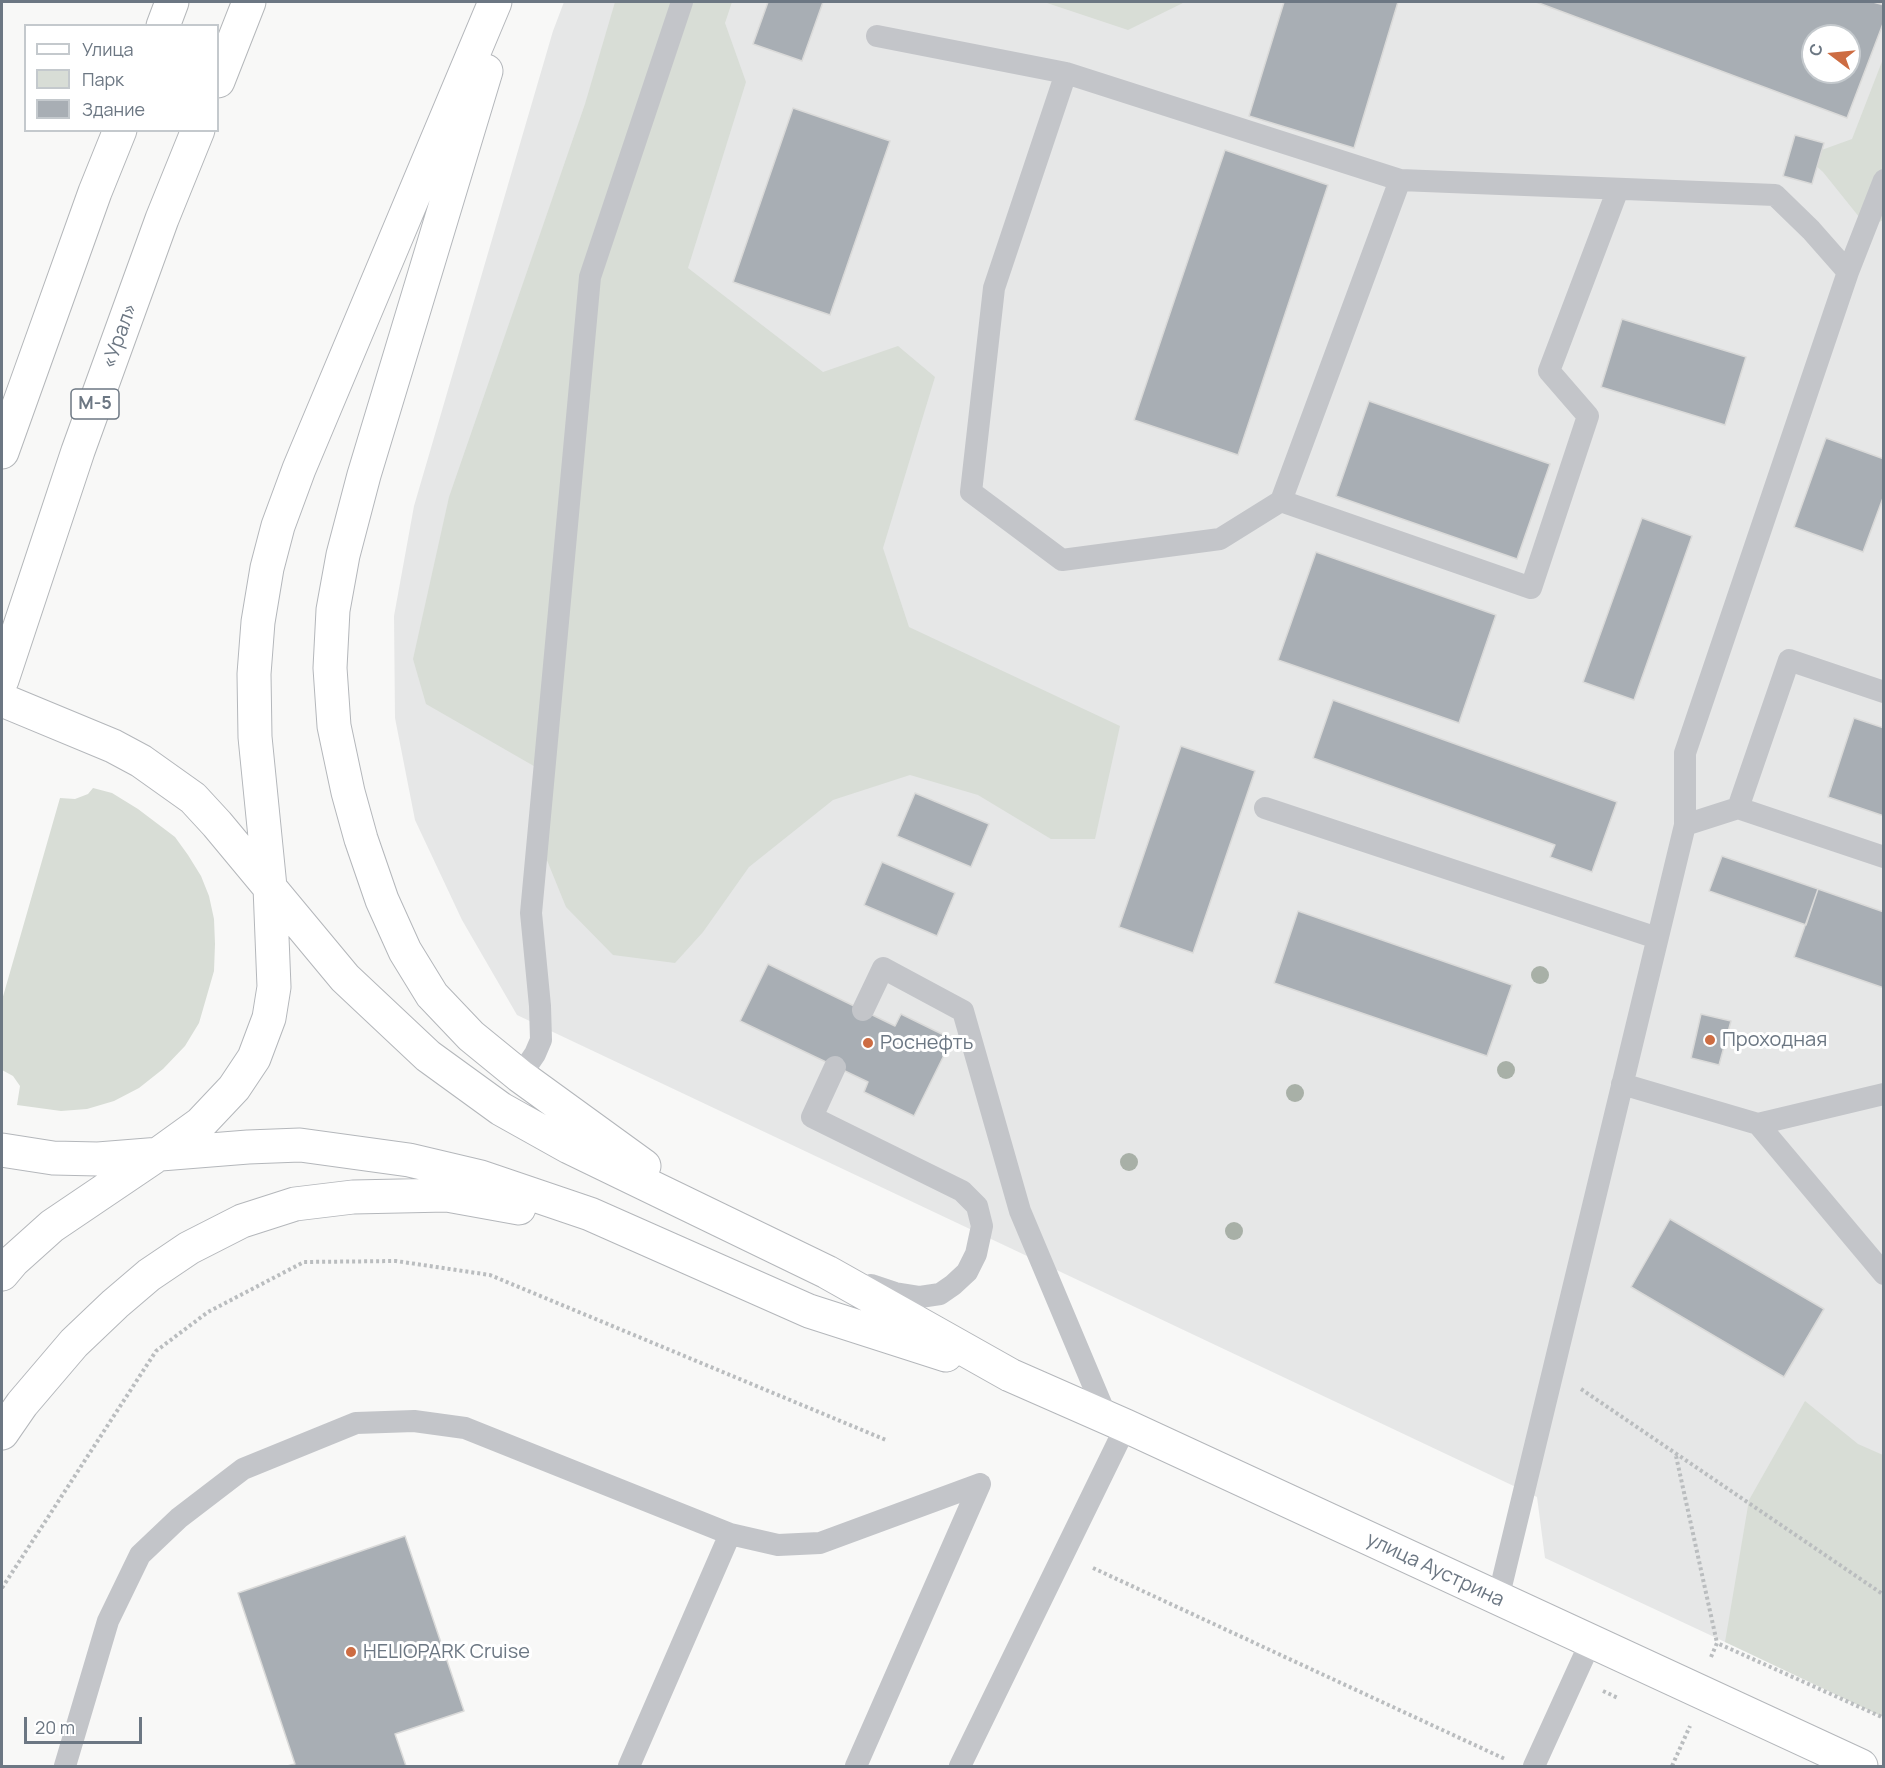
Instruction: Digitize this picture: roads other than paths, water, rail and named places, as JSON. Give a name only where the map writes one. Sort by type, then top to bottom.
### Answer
[{"type":"main road","points":[[164,24],[172,2]]},
{"type":"main road","points":[[219,78],[249,2]]},
{"type":"main road","points":[[2,1274],[52,1226],[200,1124],[234,1088],[254,1058],[269,1018],[274,987],[270,887],[255,737],[254,674],[258,622],[267,568],[278,526],[299,469],[495,2]]},
{"type":"main road","points":[[507,2],[364,475],[343,555],[333,610],[330,668],[334,726],[348,792],[382,900],[405,951],[432,995],[471,1036],[520,1076],[724,1222]]},
{"type":"main road","points":[[2,452],[95,192],[119,132]]},
{"type":"main road","name":"«Урал»","points":[[2,680],[78,451],[162,219],[197,132]]},
{"type":"main road","points":[[2,700],[141,760],[194,798],[345,978],[385,1017],[437,1062],[501,1109],[569,1147],[827,1272],[1010,1375]]},
{"type":"main road","points":[[2,1149],[64,1158],[98,1159],[248,1147],[300,1146],[409,1160],[481,1177],[590,1214],[809,1311],[1010,1375]]},
{"type":"main road","points":[[2,1433],[22,1404],[74,1343],[149,1275],[189,1248],[242,1221],[295,1204],[353,1197],[447,1195],[521,1208],[644,1237]]},
{"type":"main road","name":"улица Аустрина","points":[[1010,1375],[1860,1767]]},
{"type":"lane","points":[[520,1076],[535,1054],[541,1040],[531,913],[590,277],[682,2]]},
{"type":"lane","points":[[877,36],[1066,73],[1400,180],[1775,195],[1811,230],[1848,272]]},
{"type":"lane","points":[[1066,73],[994,288],[971,492],[1062,560],[1221,539],[1281,501],[1400,180]]},
{"type":"lane","points":[[1498,1599],[1685,825],[1685,753],[1848,272],[1884,180]]},
{"type":"lane","points":[[1281,501],[1532,588],[1588,416],[1549,371],[1618,189]]},
{"type":"lane","points":[[1738,808],[1789,660],[1884,692]]},
{"type":"lane","points":[[1265,808],[1657,938]]},
{"type":"lane","points":[[1685,825],[1738,808],[1884,857]]},
{"type":"lane","points":[[863,1010],[883,968],[963,1011],[1020,1211],[1116,1422],[1064,1554],[960,1767]]},
{"type":"lane","points":[[827,1272],[895,1293],[920,1297],[940,1294],[967,1272],[976,1254],[982,1226],[976,1206],[962,1191],[812,1117],[836,1067]]},
{"type":"lane","points":[[1622,1084],[1758,1124],[1884,1094]]},
{"type":"lane","points":[[1758,1124],[1884,1274]]},
{"type":"lane","points":[[65,1767],[108,1621],[140,1555],[179,1518],[243,1469],[356,1423],[414,1421],[465,1428],[729,1534],[778,1545],[820,1543],[981,1484],[856,1767]]},
{"type":"lane","points":[[629,1767],[729,1534]]},
{"type":"lane","points":[[1533,1767],[1591,1641]]},
{"type":"place","name":"Проходная","points":[[1710,1040]]},
{"type":"place","name":"Роснефть","points":[[868,1043]]},
{"type":"place","name":"HELIOPARK Cruise","points":[[351,1652]]}]
